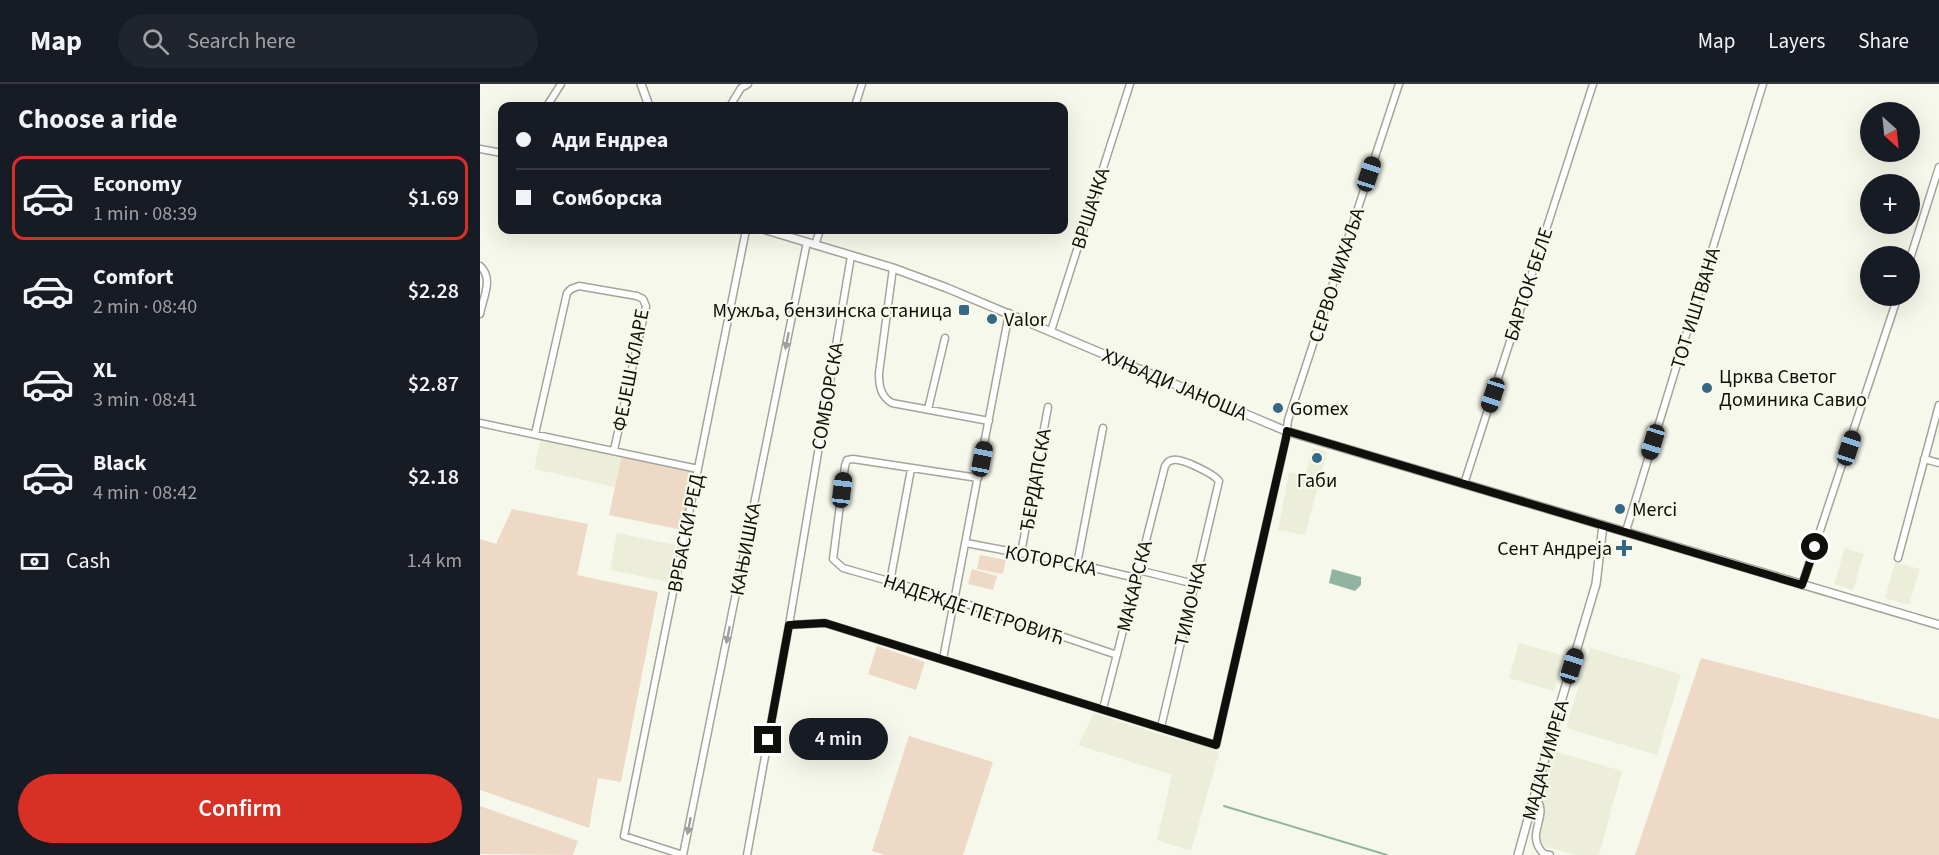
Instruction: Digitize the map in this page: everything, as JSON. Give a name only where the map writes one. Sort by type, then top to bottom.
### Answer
[{"type":"street","points":[[550,102],[561,84]]},
{"type":"street","points":[[641,84],[648,102]]},
{"type":"street","points":[[732,102],[741,88],[748,84]]},
{"type":"street","points":[[856,102],[862,84]]},
{"type":"street","name":"ВРШАЧКА","points":[[1051,331],[1130,84]]},
{"type":"street","name":"СЕРВО МИХАЉА","points":[[1161,727],[1216,745],[1284,450],[1288,420],[1399,84]]},
{"type":"street","name":"БАРТОК БЕЛЕ","points":[[1464,484],[1593,84]]},
{"type":"street","name":"ТОТ ИШТВАНА","points":[[1626,531],[1763,84]]},
{"type":"street","points":[[480,149],[498,152]]},
{"type":"street","points":[[1914,246],[1939,167]]},
{"type":"street","name":"ВРБАСКИ РЕД","points":[[683,855],[624,836],[745,234]]},
{"type":"street","name":"ХУЊАДИ ЈАНОША","points":[[778,234],[893,268],[947,288],[1287,431],[1939,625]]},
{"type":"street","name":"КАЊИШКА","points":[[683,855],[811,244],[817,234]]},
{"type":"street","name":"СОМБОРСКА","points":[[747,855],[789,625],[851,256]]},
{"type":"street","points":[[480,266],[486,271],[488,278],[480,314]]},
{"type":"street","points":[[893,268],[879,373],[879,382],[885,399],[892,403],[989,421]]},
{"type":"street","name":"ФЕЈЕШ КЛАРЕ","points":[[535,434],[567,293],[579,286],[637,296],[643,299],[646,306],[614,450]]},
{"type":"street","points":[[1802,585],[1895,306]]},
{"type":"street","points":[[943,659],[1009,314]]},
{"type":"street","points":[[928,409],[945,338]]},
{"type":"street","points":[[1898,558],[1939,405]]},
{"type":"street","name":"ЂЕРДАПСКА","points":[[1021,553],[1048,407]]},
{"type":"street","points":[[480,423],[698,469]]},
{"type":"street","points":[[1077,564],[1103,428]]},
{"type":"street","name":"НАДЕЖДЕ ПЕТРОВИЋ","points":[[911,469],[853,459],[847,460],[833,560],[843,568],[955,600],[1117,655]]},
{"type":"street","points":[[1924,459],[1939,463]]},
{"type":"street","name":"ТИМОЧКА","points":[[1161,727],[1219,481],[1213,475],[1178,460],[1167,463]]},
{"type":"street","name":"МАКАРСКА","points":[[1103,709],[1167,463]]},
{"type":"street","points":[[890,582],[911,469],[978,478]]},
{"type":"street","name":"МАДАЧ ИМРЕА","points":[[1518,855],[1596,584],[1603,525]]},
{"type":"street","name":"КОТОРСКА","points":[[966,543],[1077,564],[1136,578]]},
{"type":"street","points":[[1138,570],[1195,584]]},
{"type":"street","points":[[789,625],[825,623],[1161,727]]},
{"type":"street","points":[[1533,799],[1539,804],[1540,810],[1535,835],[1536,843],[1544,854],[1550,855]]},
{"type":"shaded area","points":[[541,436],[622,454],[615,487],[534,469]]},
{"type":"shaded area","points":[[1313,448],[1327,452],[1305,535],[1278,530],[1289,472],[1305,475]]},
{"type":"shaded area","points":[[622,454],[695,469],[682,530],[609,515]]},
{"type":"shaded area","points":[[512,509],[588,524],[577,575],[658,592],[621,782],[598,778],[589,828],[480,790],[480,539],[496,544]]},
{"type":"shaded area","points":[[617,533],[675,545],[668,582],[610,570]]},
{"type":"shaded area","points":[[1845,548],[1864,554],[1853,590],[1834,584]]},
{"type":"shaded area","points":[[980,555],[1006,560],[1003,574],[977,569]]},
{"type":"shaded area","points":[[1895,562],[1920,569],[1909,605],[1885,598]]},
{"type":"shaded area","points":[[972,569],[997,576],[993,590],[968,584]]},
{"type":"shaded area","points":[[1332,569],[1361,577],[1361,585],[1355,591],[1329,583]]},
{"type":"shaded area","points":[[1519,643],[1565,656],[1554,691],[1509,678]]},
{"type":"shaded area","points":[[877,646],[925,662],[916,690],[868,674]]},
{"type":"shaded area","points":[[1590,648],[1681,674],[1657,755],[1566,728]]},
{"type":"shaded area","points":[[1701,658],[1939,719],[1939,855],[1635,855]]},
{"type":"shaded area","points":[[1094,713],[1168,737],[1204,745],[1219,753],[1191,851],[1157,840],[1172,775],[1078,745]]},
{"type":"shaded area","points":[[909,736],[993,762],[963,855],[885,855],[872,851]]},
{"type":"shaded area","points":[[1550,750],[1622,771],[1599,855],[1576,855],[1539,845],[1543,807],[1542,799],[1537,792]]},
{"type":"shaded area","points":[[480,806],[578,841],[573,855],[480,854]]},
{"type":"waterway","points":[[1224,806],[1387,855]]},
{"type":"place","name":"Мужља, бензинска станица","points":[[964,310]]},
{"type":"place","name":"Valor","points":[[992,319]]},
{"type":"place","name":"Црква Светог Доминика Савио","points":[[1707,388]]},
{"type":"place","name":"Gomex","points":[[1278,408]]},
{"type":"place","name":"Габи","points":[[1317,458]]},
{"type":"place","name":"Merci","points":[[1620,509]]},
{"type":"place","name":"Сент Андреја","points":[[1624,548]]},
{"type":"route","points":[[768,740],[789,625],[825,623],[1216,745],[1287,431],[1802,585],[1815,547]]}]
